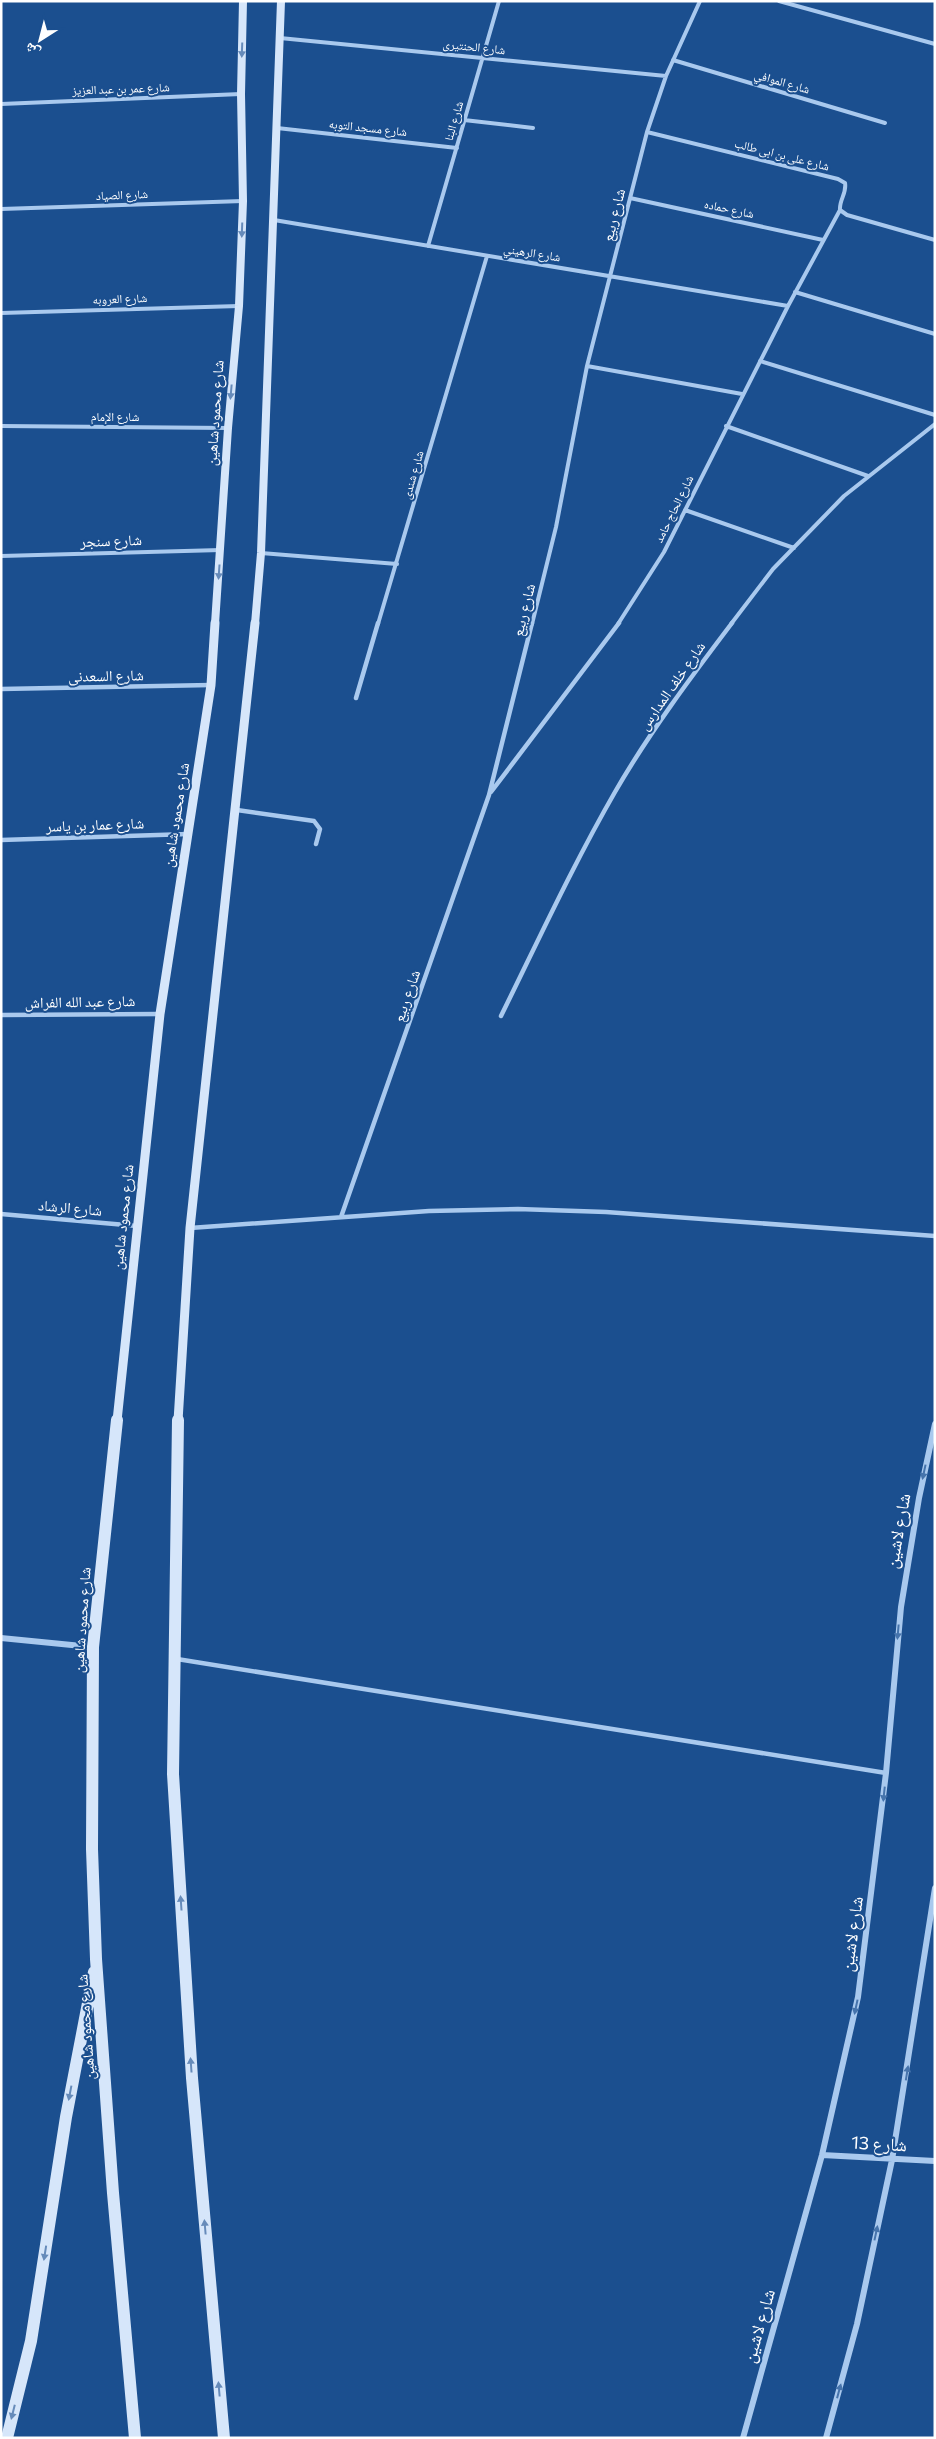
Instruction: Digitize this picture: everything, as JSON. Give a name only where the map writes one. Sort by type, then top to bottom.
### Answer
[{"type":"main road","name":"شارع محمود شاهين","points":[[135,2438],[113,2193],[96,1959],[92,1840],[93,1647],[160,1014],[211,685],[228,428],[239,306],[243,201],[241,94],[243,1]]},
{"type":"main road","points":[[224,2438],[192,2078],[173,1774],[177,1433],[190,1228],[236,810],[261,553],[281,1]]},
{"type":"main road","points":[[7,2438],[31,2340],[66,2117],[96,1959]]},
{"type":"street","name":"شارع البنا","points":[[428,246],[499,1]]},
{"type":"street","name":"شارع ربيع","points":[[341,1217],[489,795],[556,527],[587,366],[647,132],[666,76],[700,1]]},
{"type":"street","points":[[779,1],[935,44]]},
{"type":"street","name":"شارع الحنتيرى","points":[[280,38],[666,76]]},
{"type":"street","name":"شارع الموافي","points":[[673,60],[885,123]]},
{"type":"street","name":"شارع عمر بن عبد العزيز","points":[[1,104],[241,94]]},
{"type":"street","points":[[464,120],[533,128]]},
{"type":"street","name":"شارع مسجد التوبه","points":[[277,128],[456,148]]},
{"type":"street","name":"شارع على بن ابى طالب","points":[[647,132],[838,179],[845,183],[846,189],[839,203],[840,210]]},
{"type":"street","name":"شارع حماده","points":[[630,198],[823,240]]},
{"type":"street","name":"شارع الصياد","points":[[1,209],[243,201]]},
{"type":"street","points":[[840,210],[848,215],[935,240]]},
{"type":"street","name":"شارع الحاج حامد","points":[[489,795],[625,616],[664,552],[742,394],[840,210]]},
{"type":"street","name":"شارع الرهيني","points":[[274,220],[788,306]]},
{"type":"street","name":"شارع شندى","points":[[356,698],[487,256]]},
{"type":"street","points":[[795,292],[935,334]]},
{"type":"street","name":"شارع العروبه","points":[[1,313],[239,306]]},
{"type":"street","points":[[760,360],[935,415]]},
{"type":"street","points":[[587,366],[742,394]]},
{"type":"street","name":"شارع خلف المدارس","points":[[501,1016],[563,889],[616,791],[690,679],[773,570],[794,548],[844,496],[935,424]]},
{"type":"street","name":"شارع الإمام","points":[[1,426],[228,428]]},
{"type":"street","points":[[726,426],[868,476]]},
{"type":"street","points":[[684,510],[794,548]]},
{"type":"street","name":"شارع سنجر","points":[[1,556],[221,550]]},
{"type":"street","points":[[261,553],[397,564]]},
{"type":"street","name":"شارع السعدنى","points":[[1,689],[211,685]]},
{"type":"street","points":[[236,810],[314,821],[320,829],[316,844]]},
{"type":"street","name":"شارع عمار بن ياسر","points":[[1,840],[189,834]]},
{"type":"street","name":"شارع عبد الله الفراش","points":[[1,1015],[160,1014]]},
{"type":"street","points":[[190,1228],[439,1211],[518,1209],[606,1212],[935,1236]]},
{"type":"street","name":"شارع الرشاد","points":[[1,1214],[137,1226]]},
{"type":"street","name":"شارع لاشين","points":[[743,2438],[822,2155],[858,1996],[886,1773],[900,1607],[918,1498],[934,1427]]},
{"type":"street","points":[[1,1638],[93,1647]]},
{"type":"street","points":[[826,2438],[857,2324],[892,2160],[935,1888]]},
{"type":"street","name":"شارع 13","points":[[822,2155],[935,2161]]},
{"type":"lane","points":[[173,1658],[886,1773]]}]
